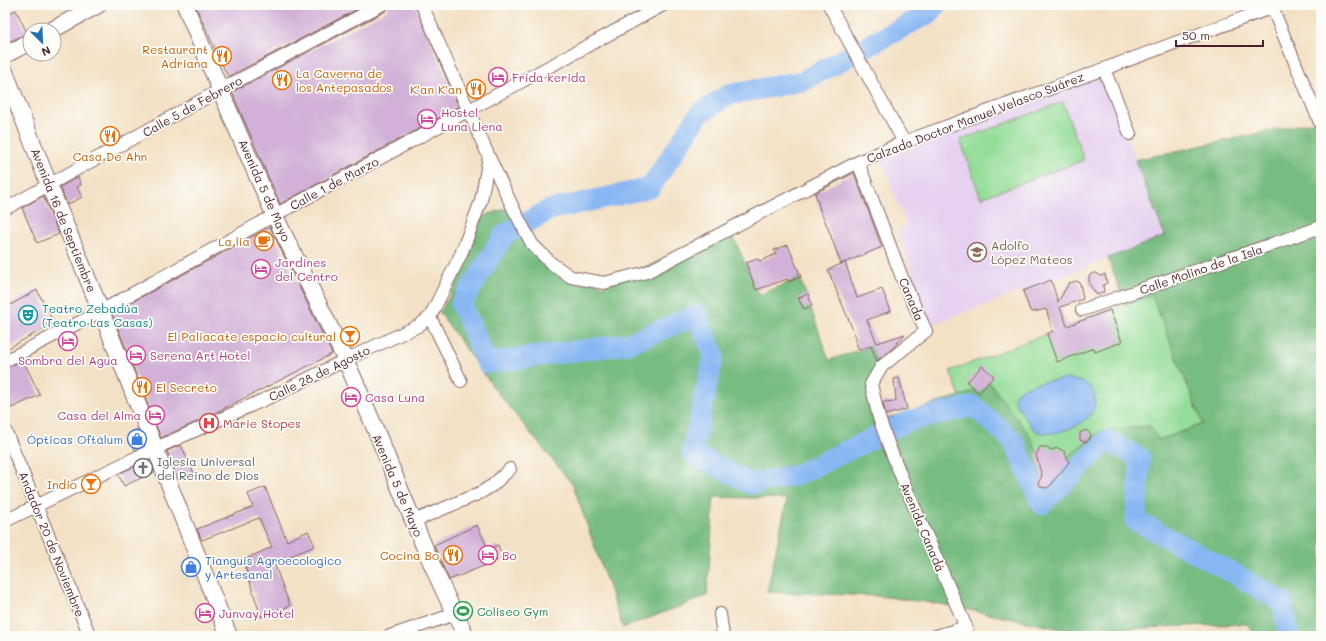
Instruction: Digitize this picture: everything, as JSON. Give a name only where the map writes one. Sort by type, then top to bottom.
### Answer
[{"type":"main road","points":[[62,25],[98,5]]},
{"type":"main road","name":"Avenida 5 de Mayo","points":[[185,5],[220,90],[275,215],[345,360],[414,521],[466,636]]},
{"type":"main road","points":[[5,55],[22,46]]},
{"type":"main road","name":"Avenida 16 de Septiembre","points":[[5,72],[49,185],[156,448],[229,636]]},
{"type":"street","name":"Calle 5 de Febrero","points":[[5,209],[220,90],[381,5]]},
{"type":"street","points":[[422,5],[490,157]]},
{"type":"street","name":"Calle 1 de Marzo","points":[[5,362],[663,5]]},
{"type":"street","points":[[829,5],[904,142]]},
{"type":"street","points":[[1274,6],[1321,125]]},
{"type":"street","name":"Calzada Doctor Manuel Velasco Suárez","points":[[490,157],[514,210],[532,244],[551,263],[571,277],[604,283],[646,272],[858,162],[904,142],[1274,6]]},
{"type":"street","points":[[1104,69],[1130,134]]},
{"type":"street","name":"Calle 28 de Agosto","points":[[5,521],[156,448],[281,392],[418,326],[430,317],[461,254],[481,201],[490,157]]},
{"type":"street","name":"Canada","points":[[858,162],[903,280],[926,331],[881,367],[871,384],[879,418]]},
{"type":"street","name":"Calle Molino de la Isla","points":[[1082,310],[1321,227]]},
{"type":"street","points":[[430,317],[461,381]]},
{"type":"street","name":"Avenida Canadá","points":[[879,418],[906,488],[967,632]]},
{"type":"street","name":"Andador 20 de Noviembre","points":[[5,430],[90,636]]},
{"type":"street","points":[[414,521],[480,493],[493,485],[510,468]]},
{"type":"street","points":[[390,636],[455,614]]},
{"type":"street","points":[[720,614],[722,636]]},
{"type":"street","points":[[936,636],[967,632]]},
{"type":"shaded area","points":[[1104,76],[1165,237],[932,325],[897,230],[906,225],[881,159]]},
{"type":"green space","points":[[1063,102],[1084,160],[981,198],[960,140]]},
{"type":"green space","points":[[1321,120],[1321,636],[1257,636],[1247,624],[1076,632],[940,604],[879,596],[767,592],[787,499],[714,497],[707,596],[623,628],[573,485],[497,392],[440,313],[467,265],[481,217],[510,207],[549,266],[604,286],[730,229],[759,295],[800,278],[829,360],[871,346],[878,364],[874,422],[970,393],[988,380],[1028,433],[1047,472],[1101,431],[1150,426],[1159,440],[1203,424],[1152,296],[1125,304],[1108,258],[1165,236],[1135,160]]},
{"type":"green space","points":[[1152,295],[1203,424],[1159,440],[1047,472],[1004,402],[988,380],[970,393],[960,396],[950,371]]},
{"type":"water","points":[[1069,379],[1083,382],[1092,388],[1095,401],[1091,414],[1081,423],[1065,430],[1041,433],[1035,430],[1014,399],[1017,394],[1022,389],[1037,383]]},
{"type":"building","points":[[195,5],[365,5],[228,77]]},
{"type":"building","points":[[388,5],[415,5],[459,107],[280,204],[232,92],[384,12],[388,9]]},
{"type":"building","points":[[16,10],[22,23],[22,36],[5,44],[5,15]]},
{"type":"building","points":[[854,173],[882,247],[841,264],[815,193]]},
{"type":"building","points":[[78,177],[81,185],[77,187],[82,197],[67,205],[60,187]]},
{"type":"building","points":[[43,196],[59,234],[37,243],[22,208]]},
{"type":"building","points":[[270,227],[332,354],[203,419],[161,438],[112,313]]},
{"type":"building","points":[[788,245],[801,277],[788,282],[787,279],[756,290],[746,263],[757,259],[761,261],[776,254],[774,250]]},
{"type":"building","points":[[845,262],[857,298],[882,289],[891,311],[867,320],[877,343],[905,334],[892,349],[877,361],[871,346],[859,350],[855,341],[857,340],[828,270]]},
{"type":"building","points":[[1093,273],[1101,276],[1105,274],[1107,283],[1103,285],[1104,292],[1097,295],[1089,284],[1089,276]]},
{"type":"building","points":[[1051,280],[1058,302],[1069,283],[1077,281],[1080,283],[1083,299],[1060,307],[1067,326],[1110,310],[1122,342],[1095,352],[1094,348],[1057,362],[1047,334],[1053,331],[1046,309],[1034,312],[1030,311],[1023,291]]},
{"type":"building","name":"Teatro Zebadúa (Teatro Las Casas)","points":[[37,290],[54,323],[5,350],[5,308]]},
{"type":"building","points":[[808,294],[812,306],[804,309],[798,298]]},
{"type":"building","points":[[23,360],[40,395],[5,411],[5,368]]},
{"type":"building","points":[[982,366],[994,376],[979,393],[967,382]]},
{"type":"building","points":[[899,378],[907,409],[886,415],[883,402],[896,401],[894,379]]},
{"type":"building","name":"Ópticas Oftálum","points":[[137,429],[144,446],[135,450],[128,434]]},
{"type":"building","points":[[1086,430],[1091,434],[1090,439],[1086,442],[1080,440],[1080,433]]},
{"type":"building","points":[[181,445],[194,473],[178,480],[167,451]]},
{"type":"building","points":[[1040,447],[1047,447],[1051,450],[1058,448],[1064,451],[1069,462],[1052,484],[1047,488],[1041,487],[1038,483],[1042,476],[1036,455]]},
{"type":"building","points":[[149,460],[154,472],[124,486],[118,474]]},
{"type":"building","points":[[265,487],[287,541],[308,531],[315,546],[274,563],[290,606],[261,617],[243,560],[272,547],[259,518],[202,540],[197,529],[253,507],[248,494]]},
{"type":"building","name":"Bo","points":[[477,525],[488,549],[498,545],[503,558],[449,580],[434,545]]},
{"type":"waterway","points":[[936,5],[931,12],[803,81],[728,95],[700,113],[650,188],[549,210],[504,235],[461,304],[487,363],[627,344],[697,315],[714,355],[692,453],[751,484],[797,475],[906,422],[973,406],[1013,440],[1042,504],[1107,440],[1140,458],[1136,521],[1235,574],[1282,602],[1289,636]]},
{"type":"place","name":"Restaurant Adriana","points":[[222,56]]},
{"type":"place","name":"Frida kerida","points":[[498,77]]},
{"type":"place","name":"La Caverna de los Antepasados","points":[[282,80]]},
{"type":"place","name":"K'an K'an","points":[[476,89]]},
{"type":"place","name":"Hostel Luna Llena","points":[[427,119]]},
{"type":"place","name":"Casa De Ahn","points":[[110,136]]},
{"type":"place","name":"La lia","points":[[264,241]]},
{"type":"place","name":"Adolfo López Mateos","points":[[977,252]]},
{"type":"place","name":"Jardines del Centro","points":[[261,269]]},
{"type":"place","name":"Teatro Zebadúa (Teatro Las Casas)","points":[[28,315]]},
{"type":"place","name":"El Paliacate espacio cultural","points":[[350,336]]},
{"type":"place","name":"Sombra del Agua","points":[[68,341]]},
{"type":"place","name":"Serena Art Hotel","points":[[136,355]]},
{"type":"place","name":"El Secreto","points":[[142,387]]},
{"type":"place","name":"Casa Luna","points":[[351,397]]},
{"type":"place","name":"Casa del Alma","points":[[155,415]]},
{"type":"place","name":"Marie Stopes","points":[[209,423]]},
{"type":"place","name":"Ópticas Oftálum","points":[[137,439]]},
{"type":"place","name":"Iglesia Universal del Reino de Dios","points":[[143,468]]},
{"type":"place","name":"Indio","points":[[91,484]]},
{"type":"place","name":"Cocina Bo","points":[[453,555]]},
{"type":"place","name":"Bo","points":[[488,555]]},
{"type":"place","name":"Tianguis Agroecologico y Artesanal","points":[[191,567]]},
{"type":"place","name":"Coliseo Gym","points":[[463,611]]},
{"type":"place","name":"Junvay Hotel","points":[[205,613]]}]
